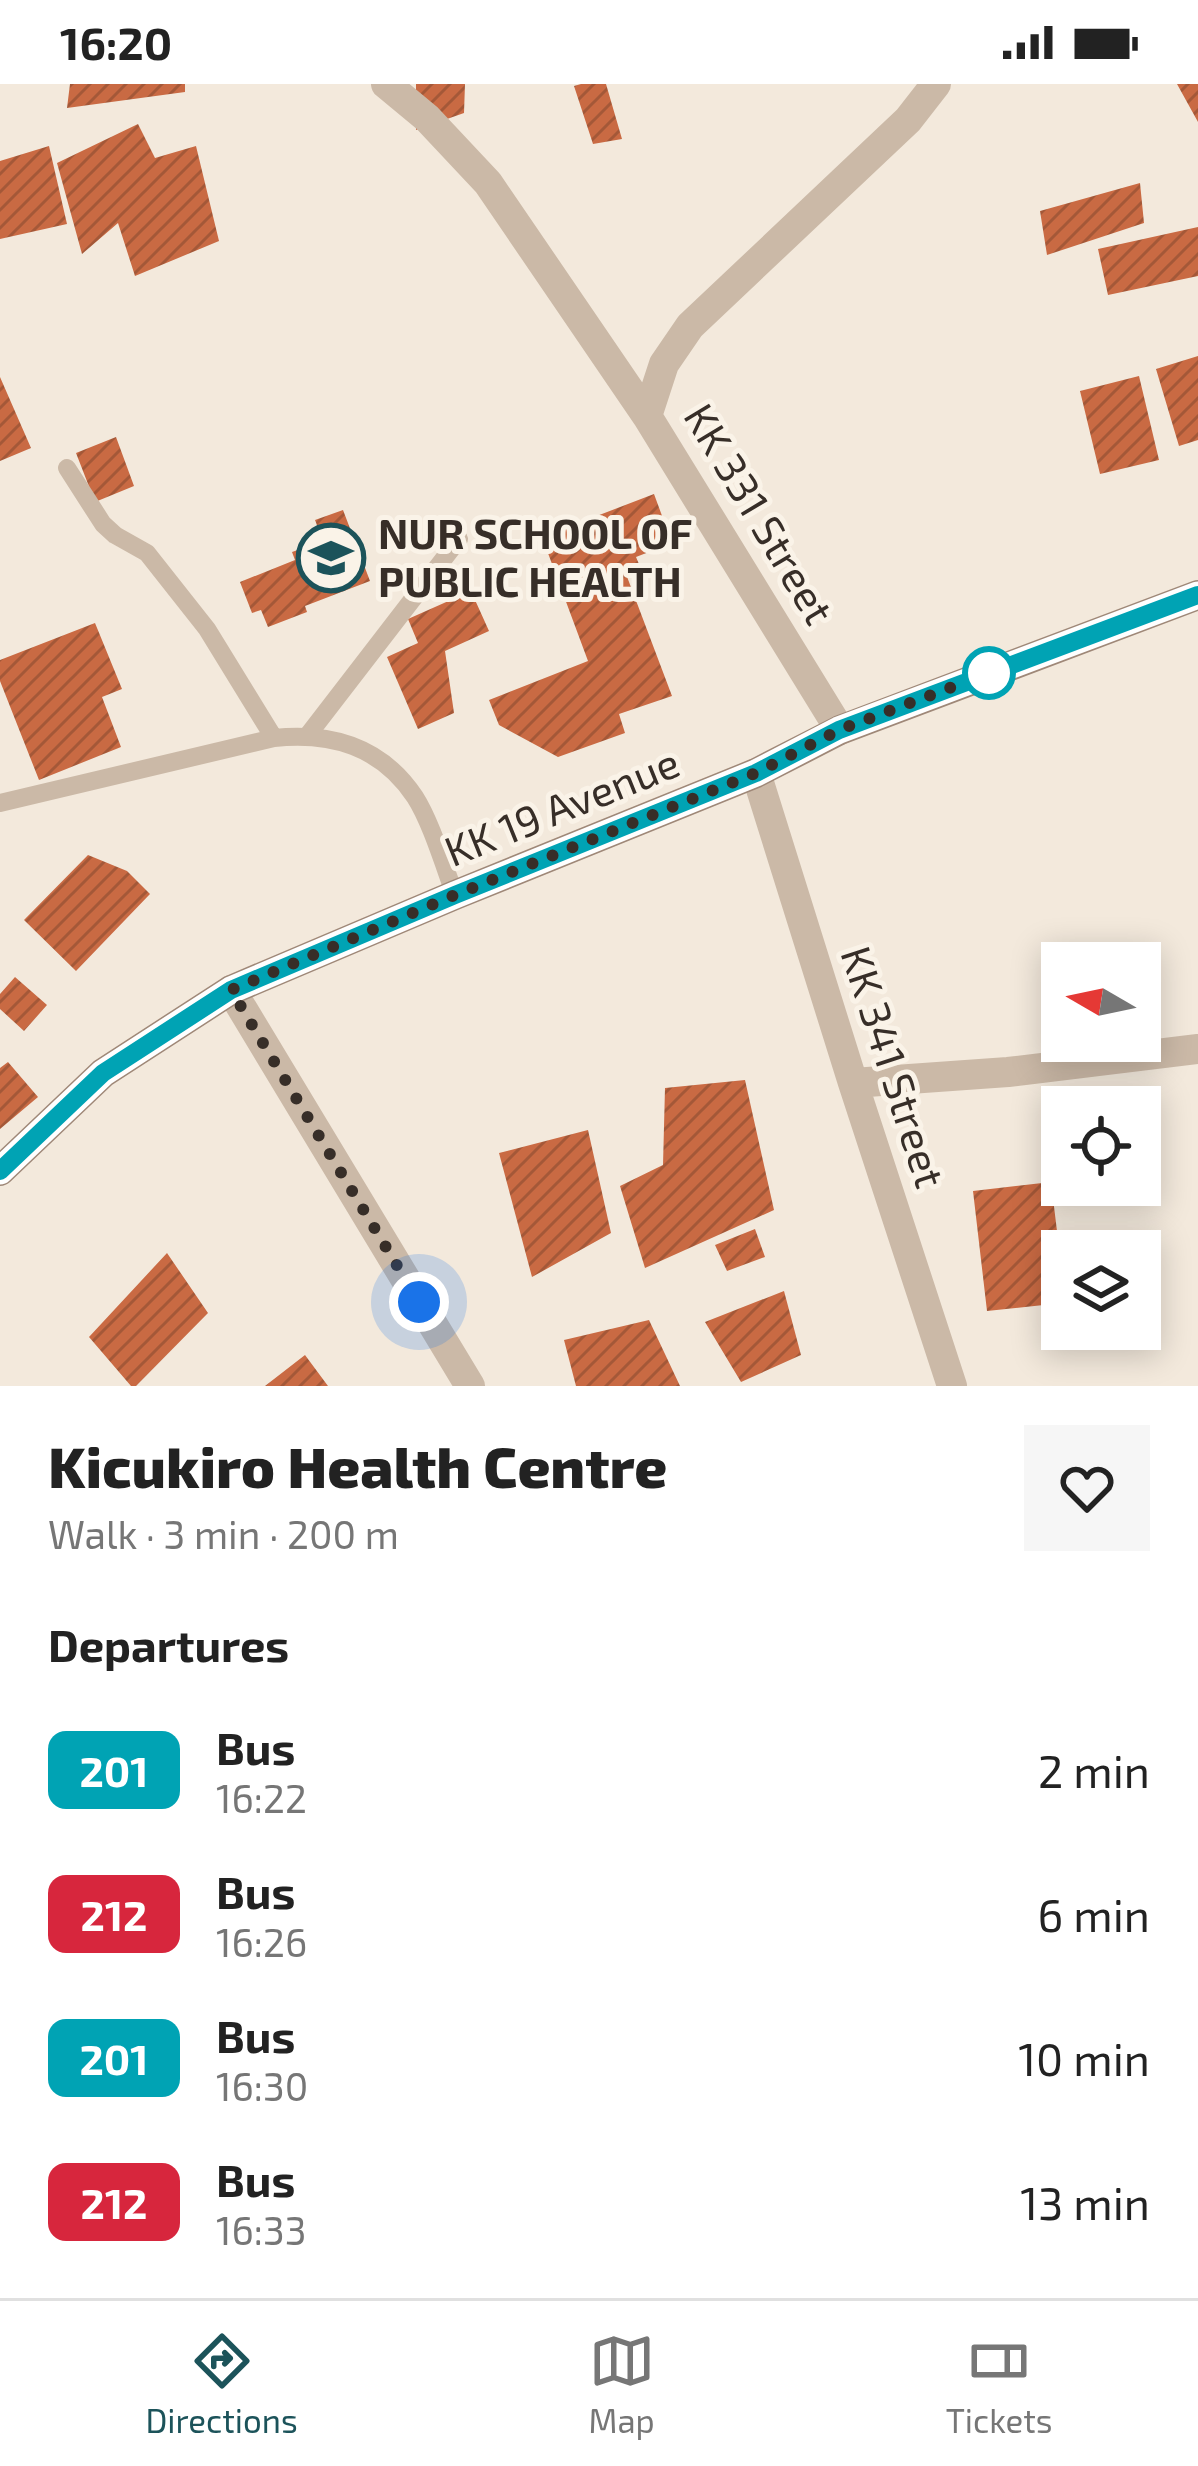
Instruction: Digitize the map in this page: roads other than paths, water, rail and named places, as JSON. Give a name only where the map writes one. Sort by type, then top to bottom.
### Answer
[{"type":"street","points":[[386,84],[427,118],[488,183],[646,416]]},
{"type":"street","name":"KK 331 Street","points":[[839,730],[646,416],[664,364],[690,326],[908,120],[936,84]]},
{"type":"street","name":"KK 19 Avenue","points":[[0,1172],[103,1073],[231,990],[756,773],[839,730],[1198,595]]},
{"type":"street","name":"KK 341 Street","points":[[756,773],[952,1386]]},
{"type":"street","points":[[231,990],[470,1386]]},
{"type":"street","points":[[853,1084],[1008,1072],[1198,1049]]},
{"type":"lane","points":[[67,468],[103,524],[147,553],[207,628],[274,738]]},
{"type":"lane","points":[[308,735],[460,538]]},
{"type":"lane","points":[[0,803],[274,738],[308,735],[347,742],[384,762],[416,798],[455,895]]},
{"type":"place","name":"NUR SCHOOL OF PUBLIC HEALTH","points":[[331,558]]}]
